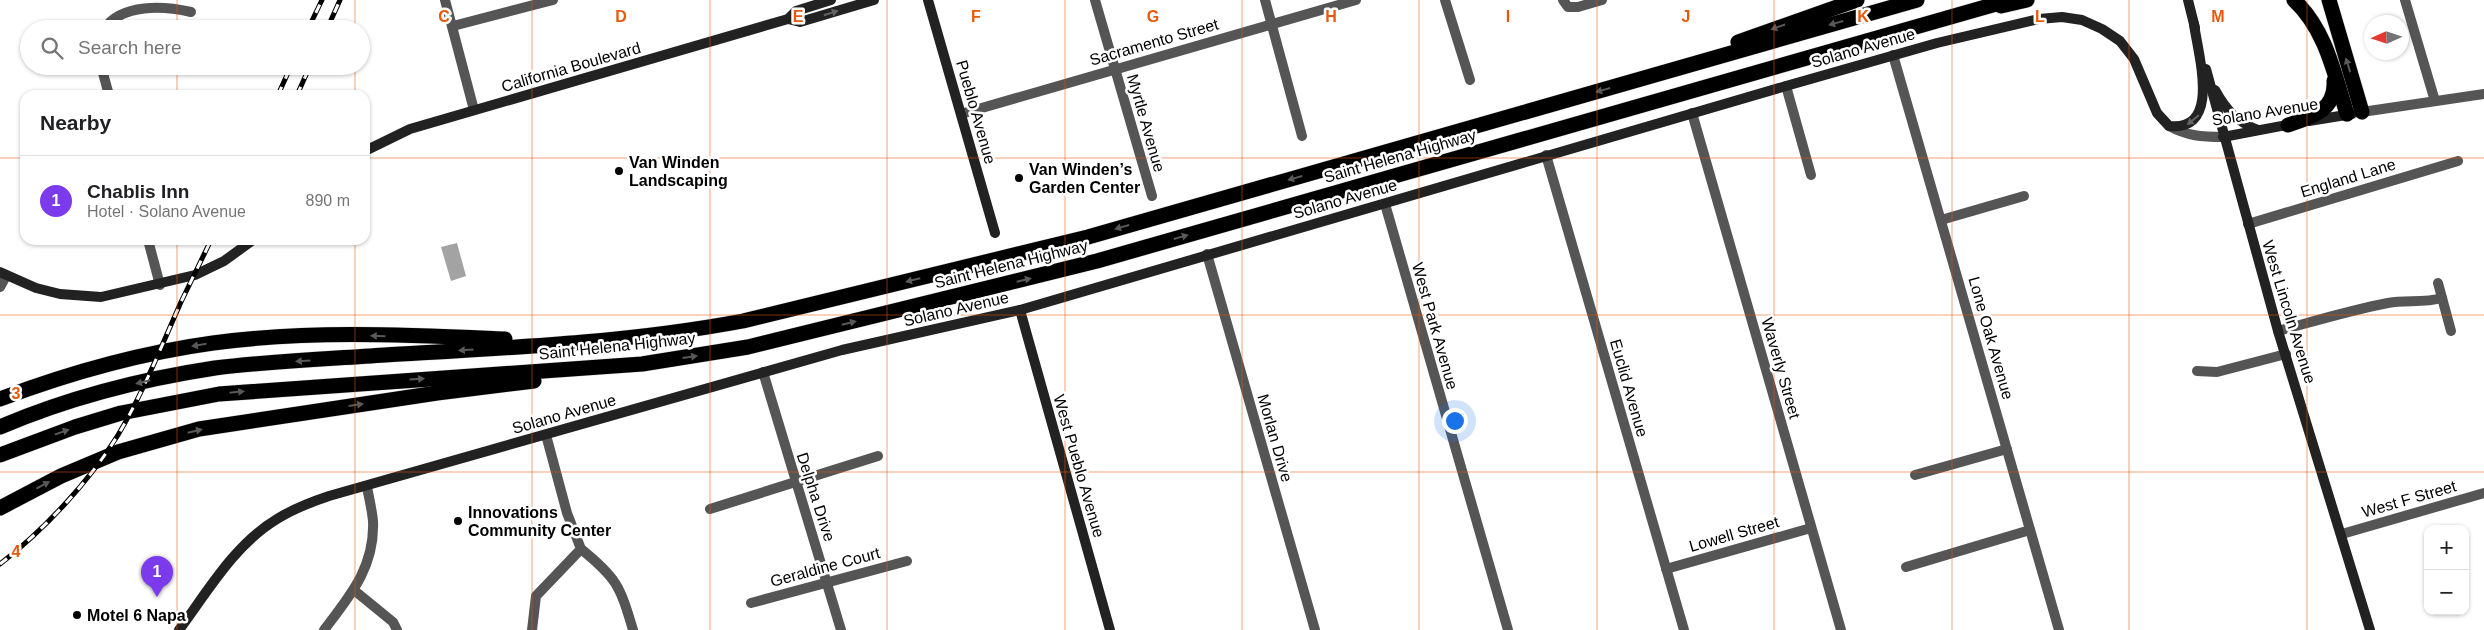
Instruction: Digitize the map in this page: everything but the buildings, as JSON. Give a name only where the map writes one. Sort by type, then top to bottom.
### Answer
[{"type":"highway","points":[[1650,76],[1771,29],[1857,0]]},
{"type":"highway","name":"Saint Helena Highway","points":[[0,427],[115,388],[215,368],[584,343],[692,331],[743,322],[1088,237],[1917,0]]},
{"type":"highway","name":"Saint Helena Highway","points":[[0,455],[66,430],[122,413],[219,394],[642,364],[748,347],[1097,262],[2010,0]]},
{"type":"highway","points":[[1922,25],[2027,0]]},
{"type":"highway","points":[[2294,0],[2306,12],[2322,36],[2331,64],[2355,113]]},
{"type":"highway","points":[[2329,0],[2355,113]]},
{"type":"highway","points":[[2288,125],[2315,116],[2326,108],[2334,91],[2331,64]]},
{"type":"highway","points":[[0,399],[65,376],[166,350],[258,338],[355,336],[584,343]]},
{"type":"highway","points":[[0,508],[61,476],[118,452],[199,430],[437,393],[558,378],[642,364]]},
{"type":"street","points":[[445,0],[474,110]]},
{"type":"street","points":[[453,26],[553,0]]},
{"type":"street","name":"California Boulevard","points":[[370,149],[410,129],[788,19],[796,11],[830,0]]},
{"type":"street","name":"California Boulevard","points":[[788,19],[800,22],[874,0]]},
{"type":"street","name":"Pueblo Avenue","points":[[928,0],[995,233]]},
{"type":"street","name":"Myrtle Avenue","points":[[1096,0],[1152,196]]},
{"type":"street","points":[[1265,0],[1302,136]]},
{"type":"street","name":"Sacramento Street","points":[[961,114],[1356,0]]},
{"type":"street","points":[[1445,0],[1470,80]]},
{"type":"street","points":[[1566,4],[1578,7],[1602,0]]},
{"type":"street","name":"West Lincoln Avenue","points":[[2188,0],[2223,137],[2278,331],[2370,630]]},
{"type":"street","points":[[2405,0],[2435,101]]},
{"type":"street","points":[[114,20],[118,16],[148,8],[169,7],[191,12]]},
{"type":"street","name":"Solano Avenue","points":[[179,630],[239,550],[276,519],[320,499],[842,350],[1020,310],[1893,55],[2039,19],[2062,18],[2082,20],[2102,29],[2120,42],[2134,59],[2157,113],[2169,126],[2184,134],[2199,137],[2223,137],[2355,113],[2484,94]]},
{"type":"street","points":[[2169,126],[2178,127],[2193,123],[2199,116],[2202,107],[2203,93],[2194,24]]},
{"type":"street","name":"Lone Oak Avenue","points":[[1893,55],[2058,630]]},
{"type":"street","points":[[103,75],[108,90]]},
{"type":"street","points":[[2207,75],[2221,101],[2232,115],[2243,124],[2259,130]]},
{"type":"street","points":[[1786,86],[1811,175]]},
{"type":"street","name":"Waverly Street","points":[[1692,113],[1841,630]]},
{"type":"street","name":"Euclid Avenue","points":[[1546,155],[1684,630]]},
{"type":"street","name":"England Lane","points":[[2248,224],[2458,161]]},
{"type":"street","points":[[1941,220],[2024,196]]},
{"type":"street","name":"West Park Avenue","points":[[1384,204],[1508,630]]},
{"type":"street","points":[[149,245],[160,285]]},
{"type":"street","points":[[0,287],[3,274],[36,288],[83,297],[101,297],[160,285],[194,275],[224,261],[246,245]]},
{"type":"street","name":"Morlan Drive","points":[[1207,254],[1315,630]]},
{"type":"street","points":[[2438,283],[2451,331]]},
{"type":"street","points":[[2278,331],[2376,306],[2403,301],[2426,302],[2442,298]]},
{"type":"street","name":"West Pueblo Avenue","points":[[1020,310],[1110,630]]},
{"type":"street","points":[[2196,371],[2217,372],[2286,354]]},
{"type":"street","name":"Delpha Drive","points":[[763,372],[794,481],[841,630]]},
{"type":"street","points":[[546,435],[567,514],[581,549],[605,568],[621,590],[633,630]]},
{"type":"street","points":[[1915,475],[2007,449]]},
{"type":"street","points":[[710,509],[878,456]]},
{"type":"street","points":[[324,630],[355,591],[371,550],[373,520],[367,487]]},
{"type":"street","name":"West F Street","points":[[2342,534],[2484,493]]},
{"type":"street","name":"Lowell Street","points":[[1666,569],[1811,528]]},
{"type":"street","points":[[1906,567],[2030,530]]},
{"type":"street","points":[[532,630],[536,596],[581,549]]},
{"type":"street","name":"Geraldine Court","points":[[751,603],[907,561]]},
{"type":"street","points":[[355,591],[393,622],[397,630]]},
{"type":"shaded area","points":[[457,243],[466,276],[451,281],[441,247]]},
{"type":"railway","points":[[312,20],[322,0]]},
{"type":"railway","points":[[331,20],[340,0]]},
{"type":"railway","points":[[280,90],[287,75]]},
{"type":"railway","points":[[299,90],[306,75]]},
{"type":"railway","points":[[0,564],[32,537],[64,505],[93,470],[118,435],[144,386],[209,245]]},
{"type":"place","name":"Van Winden Landscaping","points":[[619,171]]},
{"type":"place","name":"Van Winden’s Garden Center","points":[[1019,178]]},
{"type":"place","name":"Innovations Community Center","points":[[458,521]]},
{"type":"place","name":"Chablis Inn","points":[[157,597]]},
{"type":"place","name":"Motel 6 Napa","points":[[77,615]]}]
